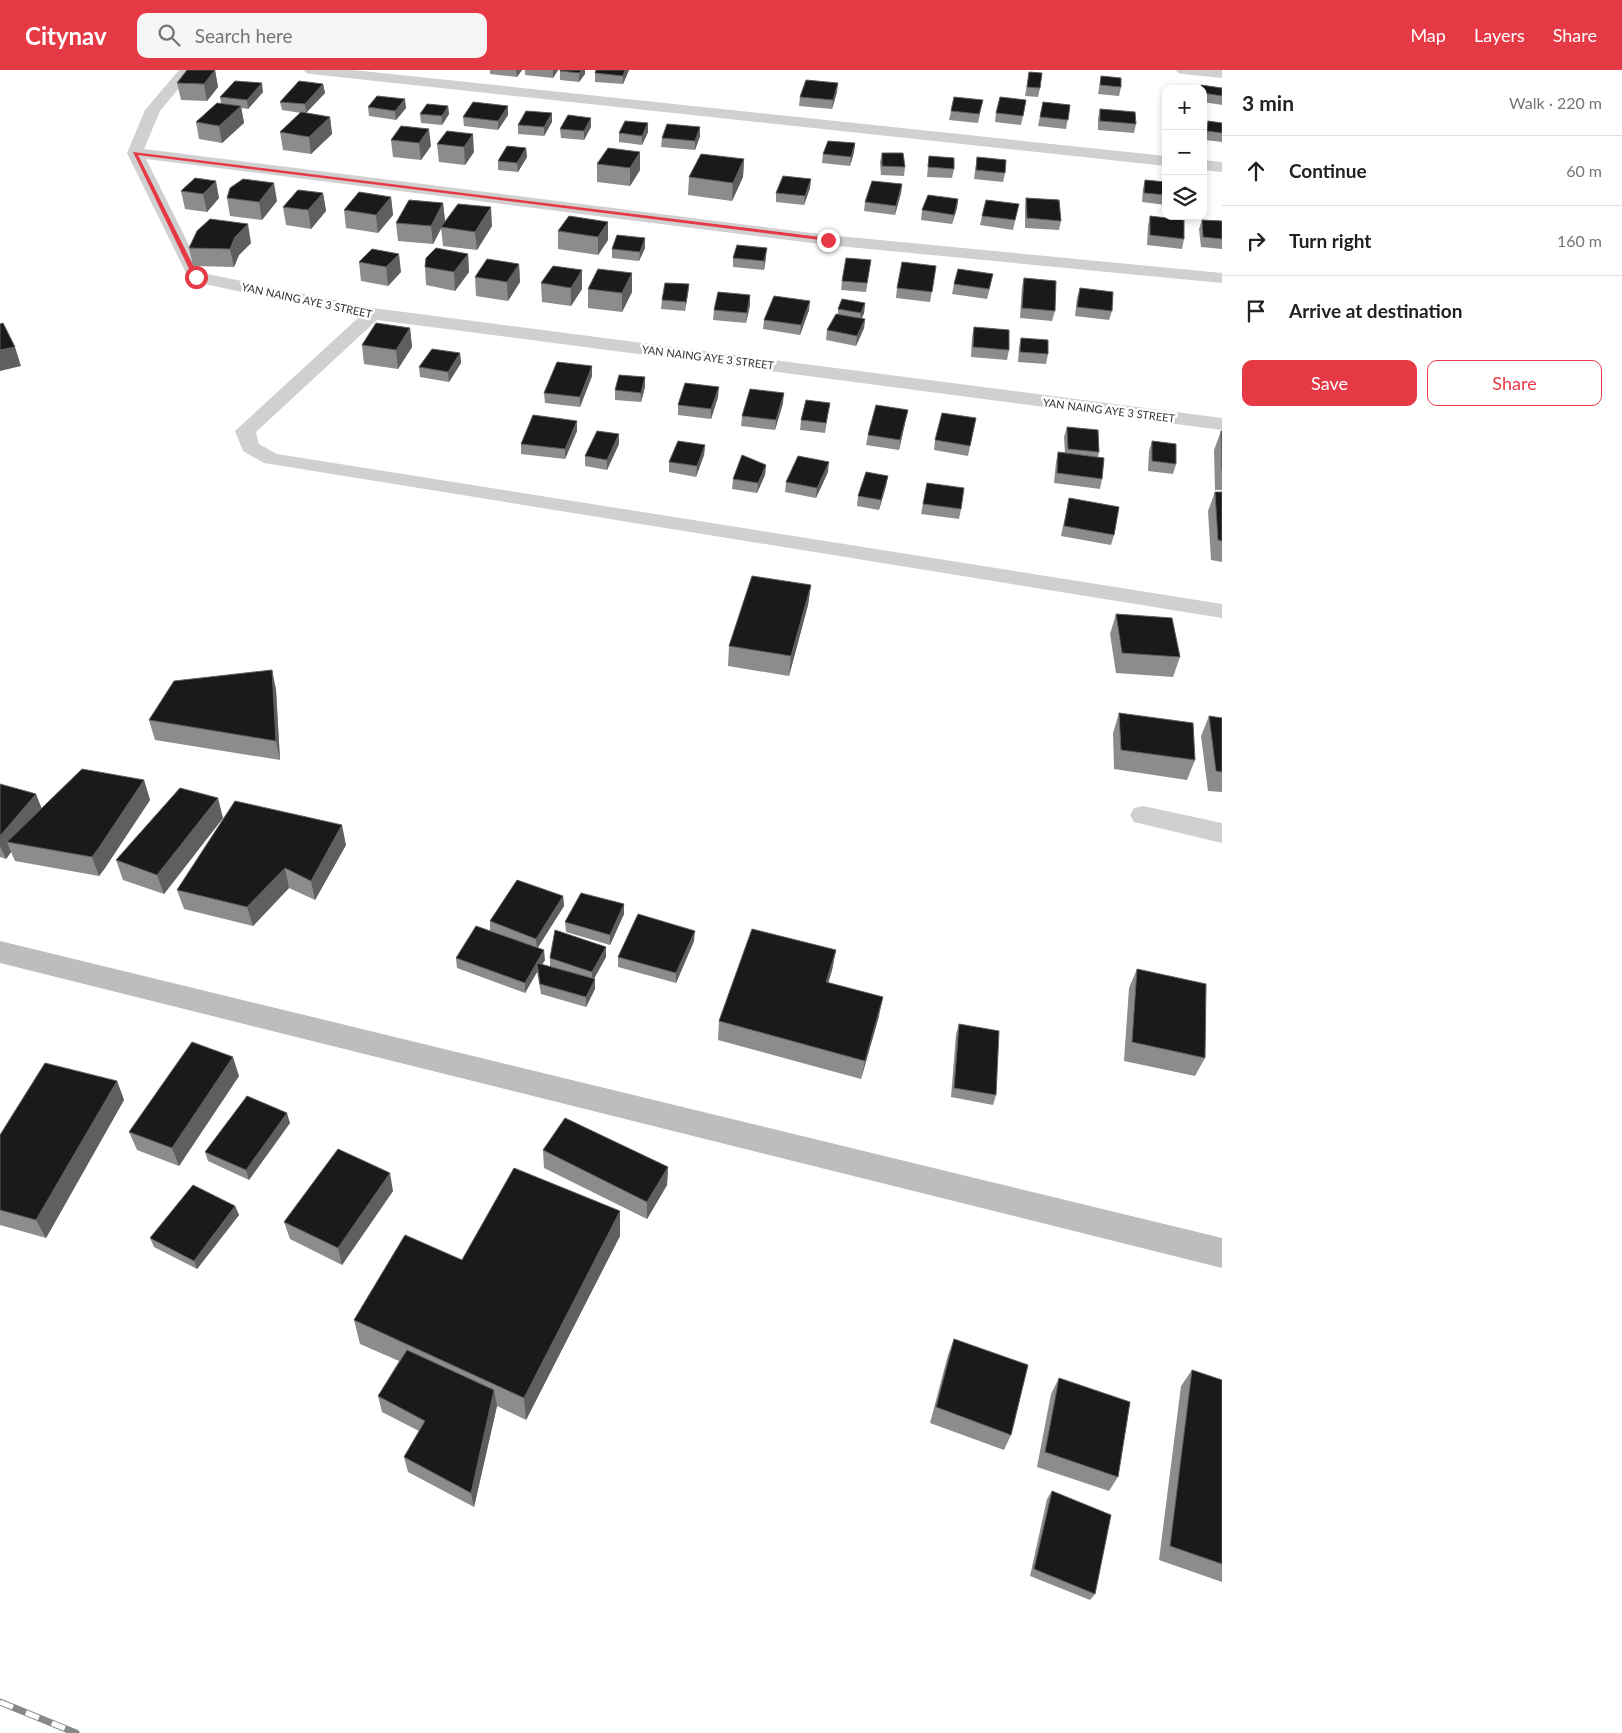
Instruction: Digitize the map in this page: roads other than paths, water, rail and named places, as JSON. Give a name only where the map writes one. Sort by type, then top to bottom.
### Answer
[{"type":"main road","points":[[0,952],[1222,1253]]},
{"type":"street","points":[[187,70],[153,110],[135,153],[828,240],[1222,278]]},
{"type":"street","points":[[311,70],[1162,161]]},
{"type":"street","points":[[1183,70],[1222,74]]},
{"type":"street","name":"YAN NAING AYE 3 STREET","points":[[135,153],[196,277],[373,314],[1222,424]]},
{"type":"street","points":[[1207,165],[1222,167]]},
{"type":"street","points":[[373,314],[245,432],[250,448],[270,459],[1222,611]]},
{"type":"street","points":[[1142,815],[1222,833]]},
{"type":"railway","points":[[0,1702],[76,1733]]}]
